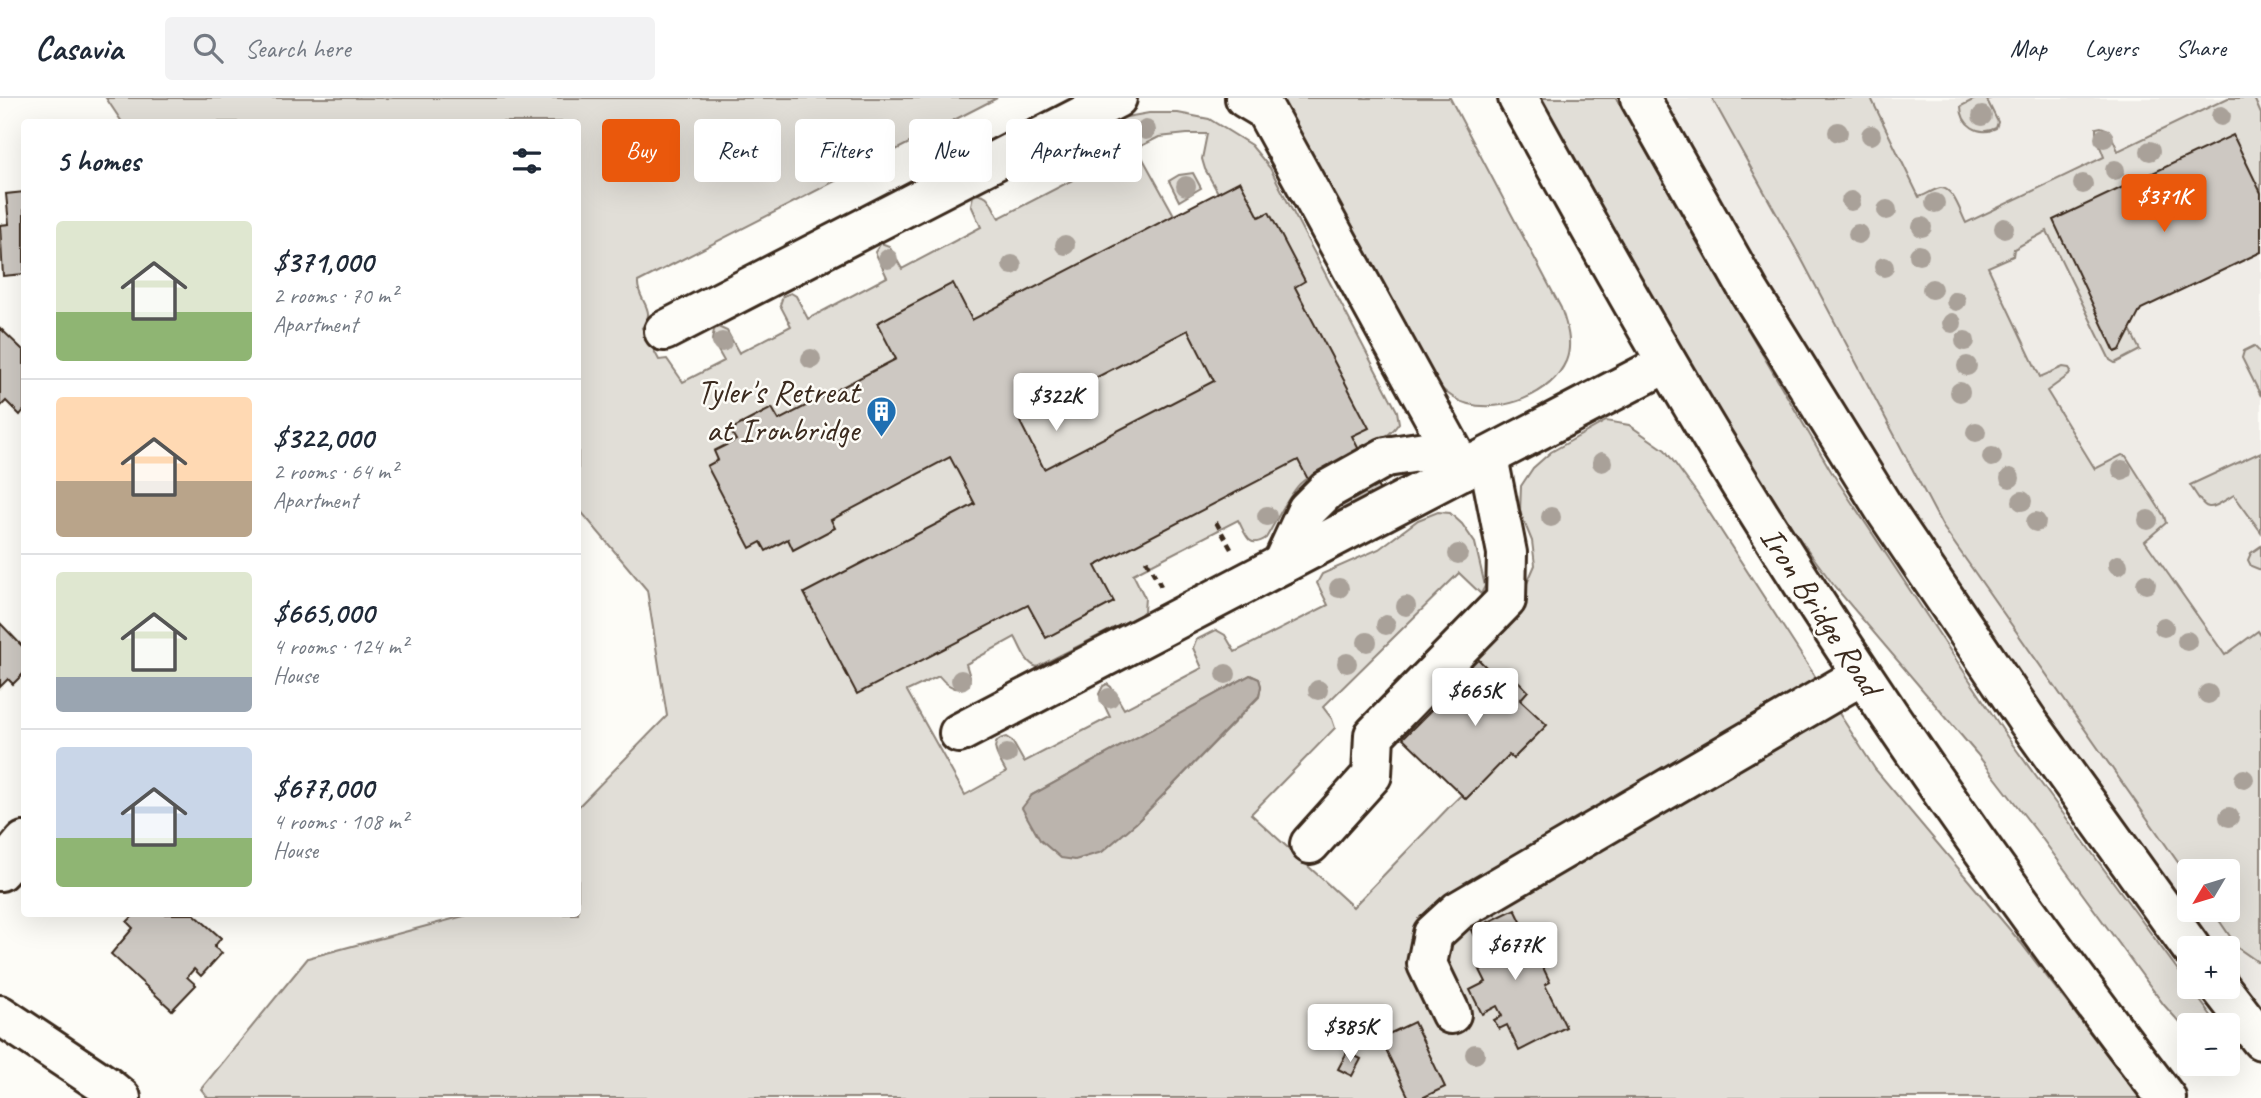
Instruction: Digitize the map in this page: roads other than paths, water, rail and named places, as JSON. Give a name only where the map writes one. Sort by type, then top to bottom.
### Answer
[{"type":"main road","points":[[664,331],[1117,98]]},
{"type":"main road","points":[[1245,98],[1265,110],[1476,463],[1507,553],[1506,600],[1374,735],[1372,775],[1310,844]]},
{"type":"main road","name":"Iron Bridge Road","points":[[1518,98],[1627,296],[1754,508],[1862,675],[2068,971],[2166,1098]]},
{"type":"main road","points":[[1640,98],[1749,291],[1885,510],[2029,723],[2182,936]]},
{"type":"main road","points":[[959,733],[1667,363]]},
{"type":"main road","points":[[1451,1014],[1427,964],[1433,934],[1458,911],[1862,675]]},
{"type":"main road","points":[[0,871],[21,846]]},
{"type":"main road","points":[[2229,999],[2261,1041]]},
{"type":"main road","points":[[0,1015],[121,1098]]},
{"type":"place","name":"Tyler's Retreat at Ironbridge","points":[[882,438]]}]
